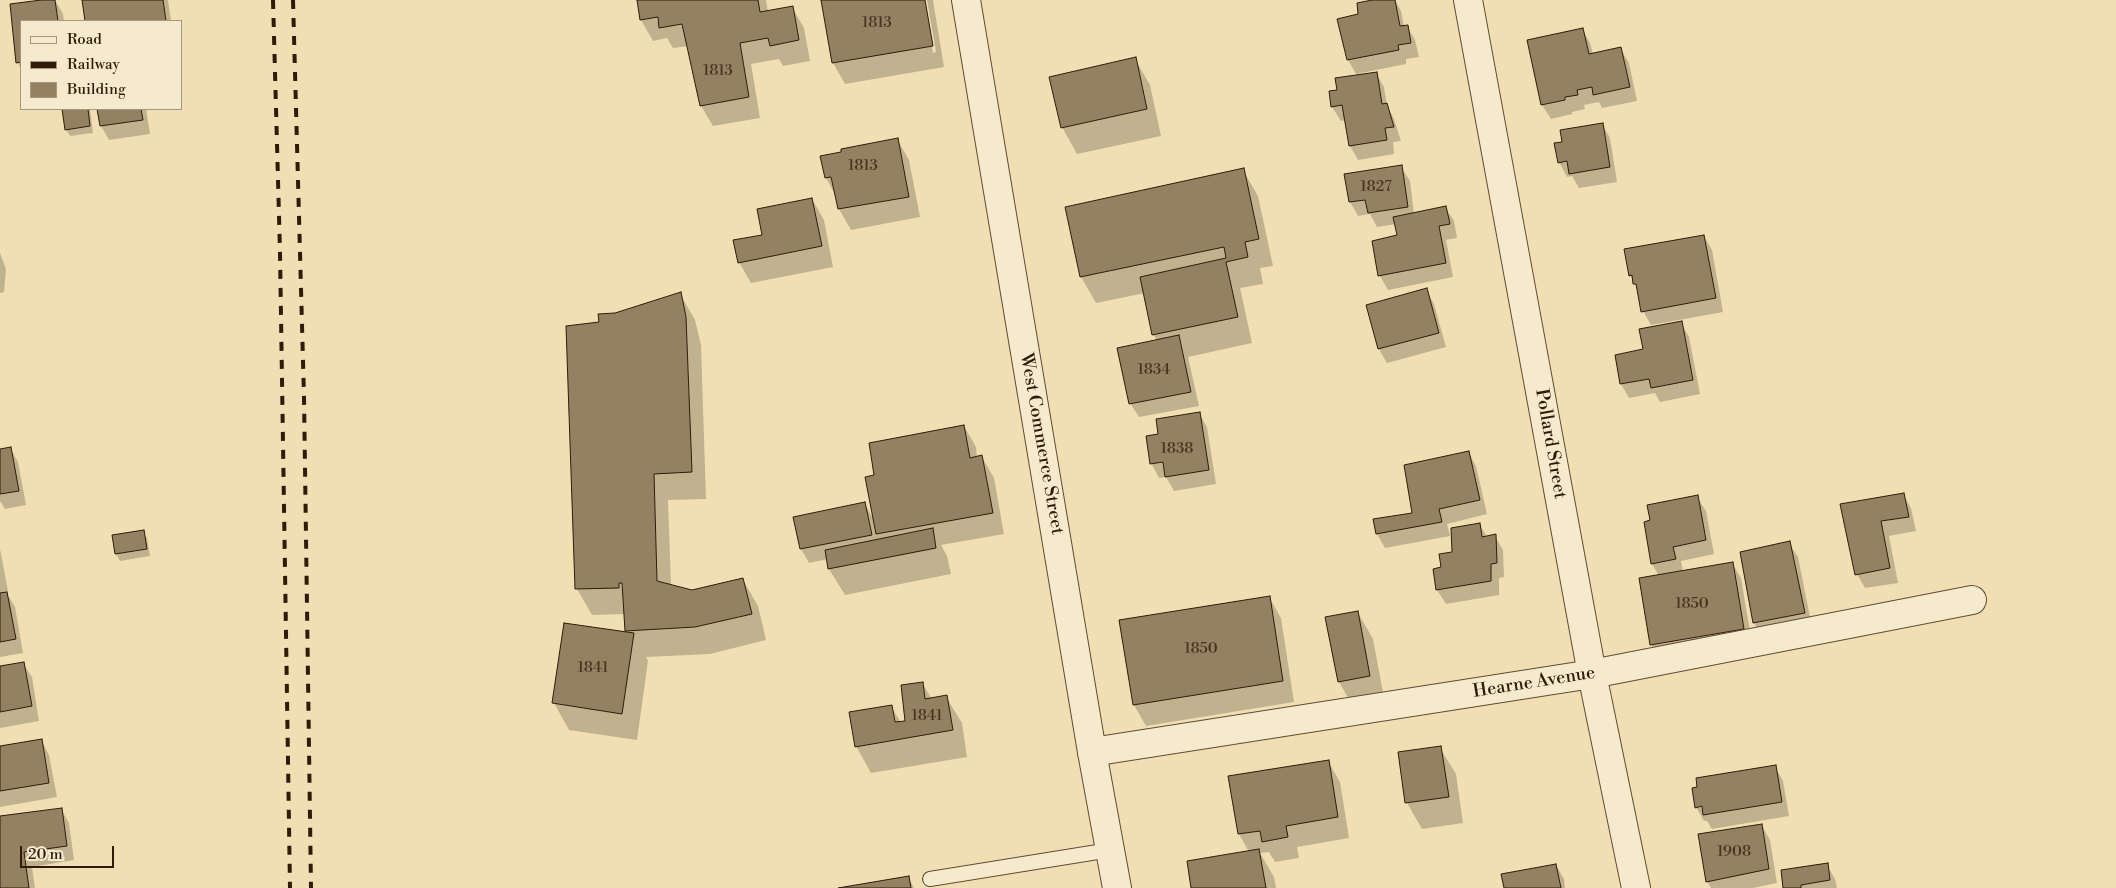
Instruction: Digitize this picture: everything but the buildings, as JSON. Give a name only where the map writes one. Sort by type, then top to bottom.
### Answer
[{"type":"street","name":"West Commerce Street","points":[[966,0],[1092,752],[1117,888]]},
{"type":"street","name":"Pollard Street","points":[[1468,0],[1592,674],[1636,888]]},
{"type":"street","name":"Hearne Avenue","points":[[1092,752],[1592,674],[1972,600]]},
{"type":"lane","points":[[930,879],[1110,850]]},
{"type":"railway","points":[[273,0],[280,252],[290,888]]},
{"type":"railway","points":[[293,0],[304,397],[311,888]]}]
